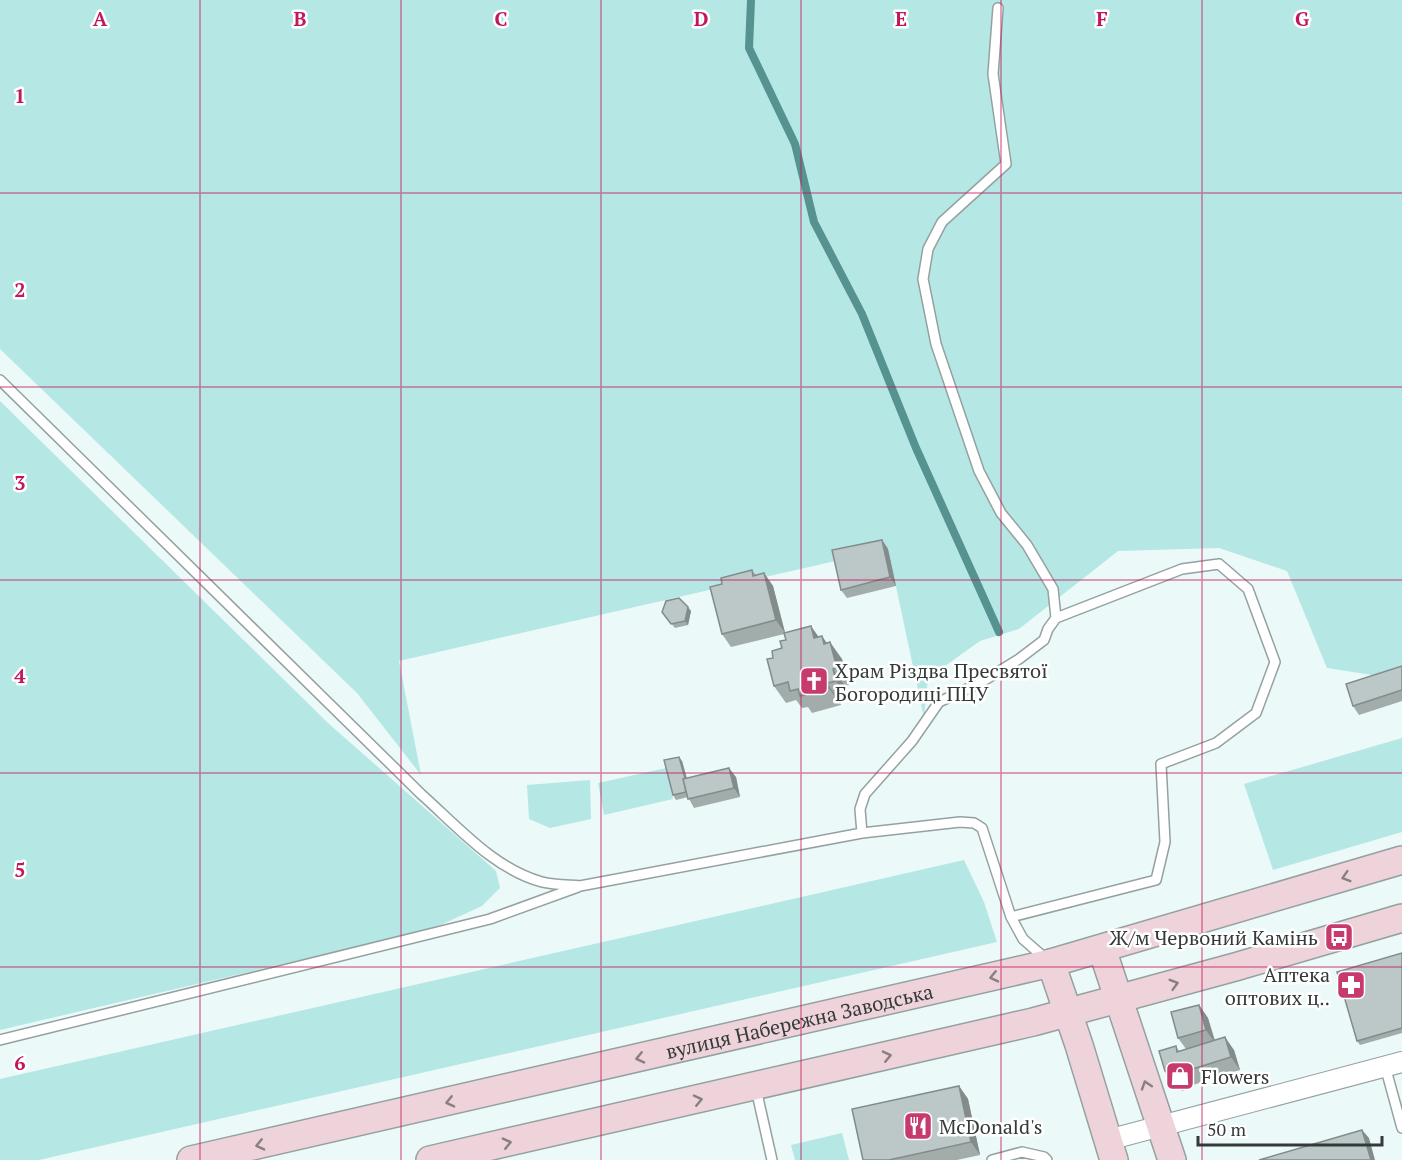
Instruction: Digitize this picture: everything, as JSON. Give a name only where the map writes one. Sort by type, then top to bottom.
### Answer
[{"type":"main road","name":"вулиця Набережна Заводська","points":[[191,1160],[1051,963],[1402,860]]},
{"type":"main road","points":[[445,1158],[1068,1013],[1402,918]]},
{"type":"main road","points":[[1102,949],[1172,1160]]},
{"type":"main road","points":[[1051,963],[1111,1150]]},
{"type":"street","points":[[1111,1150],[1160,1126],[1394,1064]]},
{"type":"lane","points":[[998,9],[993,74],[1006,164],[942,222],[928,249],[923,279],[936,344],[979,471],[1001,513],[1027,545],[1053,589],[1056,618]]},
{"type":"lane","points":[[0,380],[421,794],[483,849],[509,867],[542,882],[580,886]]},
{"type":"lane","points":[[862,833],[860,808],[865,794],[912,741],[939,702],[980,683],[1019,660],[1044,640],[1056,618],[1182,569],[1219,564],[1248,590],[1275,662],[1256,713],[1216,743],[1161,764],[1165,842],[1156,880],[1011,917]]},
{"type":"lane","points":[[0,1040],[490,920],[580,886],[862,833],[960,822],[974,823],[982,828],[1011,917],[1023,939],[1051,963]]},
{"type":"lane","points":[[1394,1064],[1402,1128]]},
{"type":"lane","points":[[756,1087],[772,1160]]},
{"type":"lane","points":[[992,1160],[1022,1152],[1044,1157],[1047,1160]]},
{"type":"shaded area","points":[[0,0],[1402,0],[1402,675],[1391,678],[1327,668],[1287,571],[1219,548],[1118,551],[1019,629],[980,641],[928,678],[924,718],[888,549],[399,661],[421,775],[357,693],[0,349]]},
{"type":"shaded area","points":[[0,401],[328,723],[496,871],[500,888],[482,906],[432,929],[0,1030]]},
{"type":"shaded area","points":[[1402,738],[1402,832],[1273,870],[1244,784]]},
{"type":"shaded area","points":[[666,768],[673,799],[604,815],[598,783]]},
{"type":"shaded area","points":[[590,780],[591,819],[550,828],[529,819],[527,785]]},
{"type":"shaded area","points":[[964,860],[984,902],[997,942],[39,1160],[0,1160],[0,1079]]},
{"type":"shaded area","points":[[842,1133],[849,1160],[795,1160],[791,1145]]},
{"type":"building","points":[[882,540],[890,577],[841,590],[832,550]]},
{"type":"building","points":[[752,570],[753,576],[764,573],[776,620],[722,634],[710,587],[722,584],[721,578]]},
{"type":"building","points":[[679,598],[688,607],[685,621],[671,624],[662,612],[666,601]]},
{"type":"building","points":[[811,626],[814,638],[822,636],[824,644],[830,642],[837,668],[833,669],[836,681],[827,683],[829,688],[800,696],[798,689],[790,691],[788,682],[774,686],[767,659],[773,658],[772,651],[782,648],[780,641],[786,640],[784,633]]},
{"type":"building","points":[[1402,666],[1402,690],[1353,706],[1346,684]]},
{"type":"building","points":[[679,757],[686,792],[673,795],[664,760]]},
{"type":"building","points":[[729,768],[734,788],[688,799],[683,779]]},
{"type":"building","points":[[1402,953],[1402,1028],[1357,1041],[1337,972]]},
{"type":"building","points":[[1199,1005],[1206,1030],[1178,1038],[1171,1012]]},
{"type":"building","points":[[1225,1037],[1231,1057],[1183,1072],[1184,1074],[1173,1078],[1165,1071],[1159,1051],[1176,1046],[1177,1052]]},
{"type":"building","name":"McDonald's","points":[[959,1086],[971,1142],[889,1160],[863,1160],[852,1109]]},
{"type":"building","points":[[1362,1130],[1371,1160],[1259,1160]]},
{"type":"waterway","points":[[751,0],[749,48],[795,144],[814,222],[862,314],[916,448],[999,632]]},
{"type":"place","name":"Храм Різдва Пресвятої Богородиці ПЦУ","points":[[814,681]]},
{"type":"place","name":"Ж/м Червоний Камінь","points":[[1339,937]]},
{"type":"place","name":"Аптека оптових ц‥","points":[[1351,985]]},
{"type":"place","name":"Flowers","points":[[1180,1076]]},
{"type":"place","name":"McDonald's","points":[[918,1126]]}]
